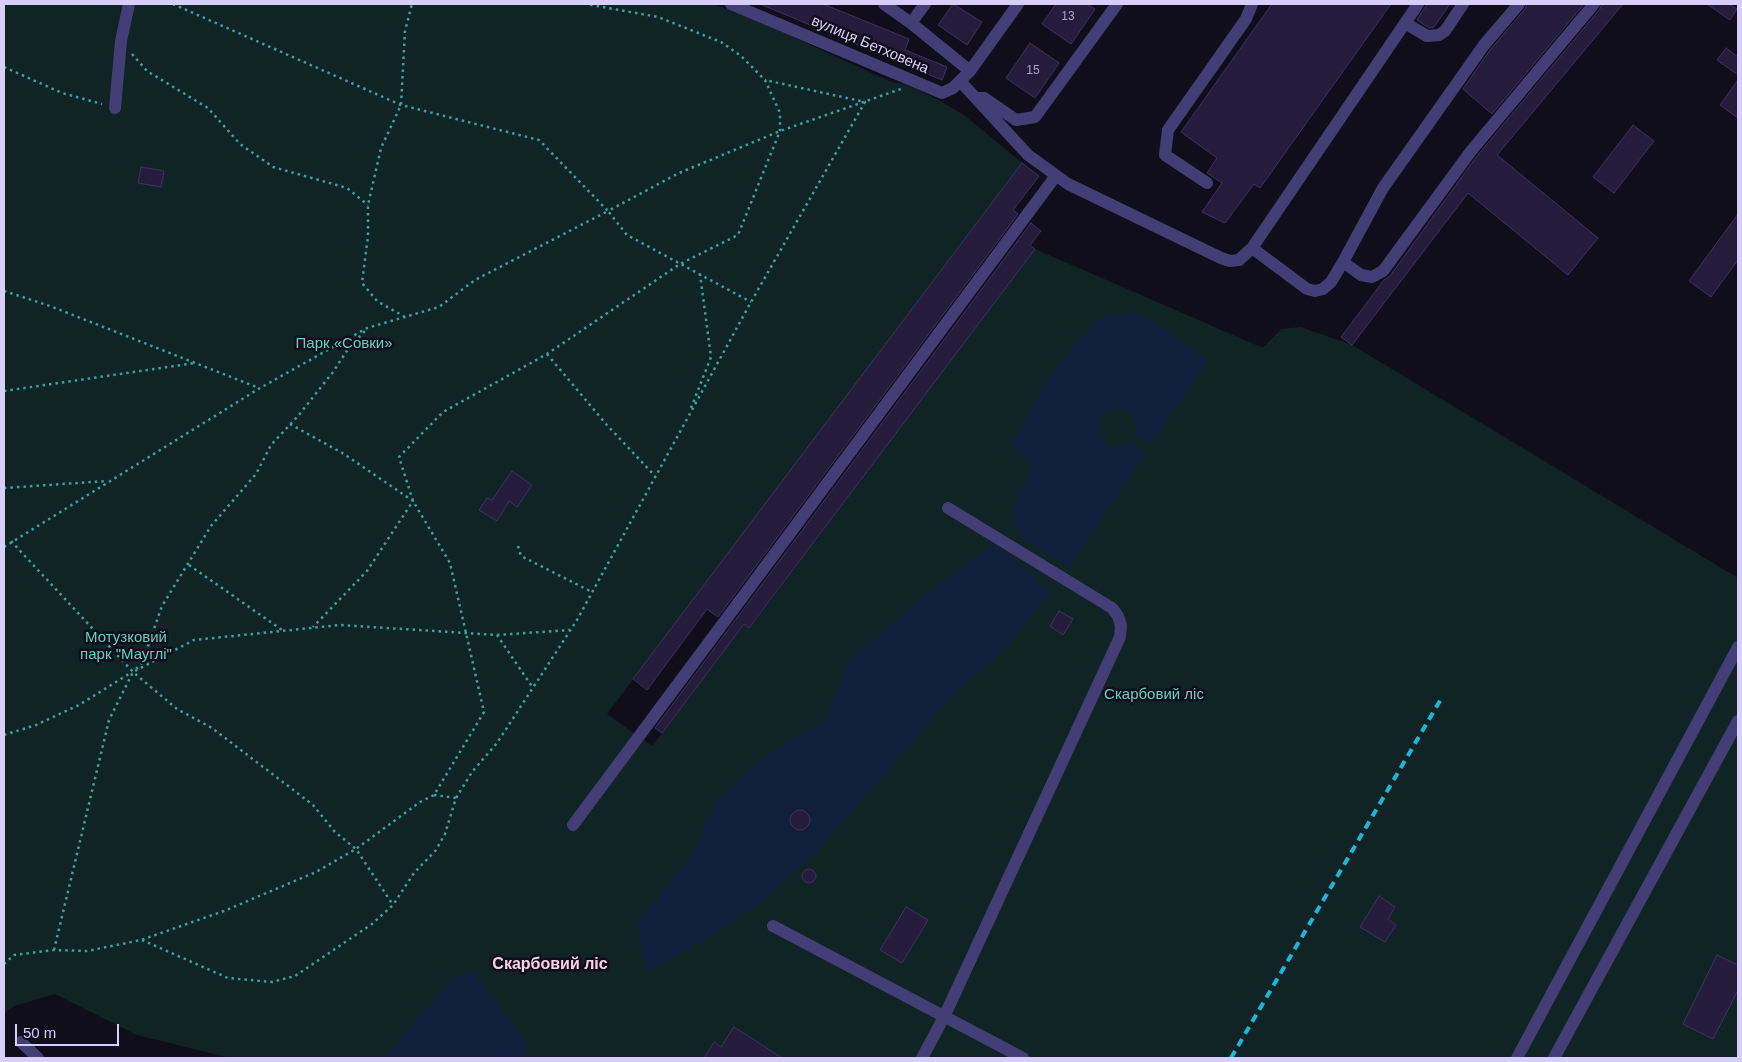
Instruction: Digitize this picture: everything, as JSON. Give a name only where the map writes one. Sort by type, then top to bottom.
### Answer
[{"type":"street","points":[[115,108],[121,41],[129,4]]},
{"type":"street","name":"вулиця Бетховена","points":[[731,4],[942,93],[953,88],[960,81]]},
{"type":"street","points":[[884,4],[970,70]]},
{"type":"street","points":[[911,23],[925,4]]},
{"type":"street","points":[[1018,4],[960,81],[1028,155],[1056,177],[1230,261],[1239,260],[1252,248],[1418,4]]},
{"type":"street","points":[[977,99],[984,98],[1016,120],[1035,117],[1118,4]]},
{"type":"street","points":[[1207,183],[1165,155],[1168,130],[1246,18],[1252,4]]},
{"type":"street","points":[[1405,23],[1428,36],[1439,35],[1444,31],[1463,4]]},
{"type":"street","points":[[1252,248],[1307,289],[1315,291],[1322,289],[1331,282],[1382,188],[1484,45],[1518,4]]},
{"type":"street","points":[[1343,262],[1361,275],[1372,277],[1383,271],[1471,151],[1594,4]]},
{"type":"street","points":[[573,825],[1056,177]]},
{"type":"street","points":[[922,1058],[944,1017],[1120,637],[1122,626],[1112,608],[948,508]]},
{"type":"street","points":[[1517,1058],[1738,647]]},
{"type":"street","points":[[1554,1058],[1738,721]]},
{"type":"street","points":[[772,926],[1023,1058]]},
{"type":"street","points":[[21,1042],[38,1058]]},
{"type":"path","points":[[173,4],[401,105],[539,140],[608,211],[627,236],[751,302]]},
{"type":"path","points":[[405,317],[377,301],[362,283],[368,236],[368,205],[381,148],[401,105],[405,31],[412,4]]},
{"type":"path","points":[[4,964],[14,955],[54,950],[86,951],[141,940],[224,911],[316,872],[356,849],[420,802],[434,795],[484,712],[450,563],[413,500],[399,457],[443,412],[546,354],[680,264],[738,235],[780,131],[780,113],[765,80],[741,56],[721,42],[658,17],[586,4]]},
{"type":"path","points":[[121,41],[146,70],[208,108],[240,144],[273,167],[347,188],[368,205]]},
{"type":"path","points":[[4,67],[62,93],[115,108]]},
{"type":"path","points":[[765,80],[866,102]]},
{"type":"path","points":[[4,547],[260,388],[366,329],[439,307],[475,280],[678,173],[780,131],[910,86]]},
{"type":"path","points":[[141,940],[228,978],[272,982],[296,976],[372,924],[393,905],[414,873],[436,850],[445,834],[456,798],[472,772],[498,743],[570,630],[751,302],[866,102]]},
{"type":"path","points":[[686,419],[711,357],[700,274]]},
{"type":"path","points":[[4,291],[44,304],[260,388]]},
{"type":"path","points":[[54,950],[109,720],[133,672],[142,663],[162,606],[189,565],[211,526],[256,474],[271,445],[366,329]]},
{"type":"path","points":[[546,354],[606,424],[655,476]]},
{"type":"path","points":[[4,391],[195,363]]},
{"type":"path","points":[[290,424],[344,454],[413,500]]},
{"type":"path","points":[[4,488],[109,481]]},
{"type":"path","points":[[312,628],[367,571],[413,500]]},
{"type":"path","points":[[11,541],[133,672],[177,709],[212,728],[296,790],[313,805],[335,832],[356,849],[393,905]]},
{"type":"path","points":[[518,546],[521,556],[592,592]]},
{"type":"path","points":[[189,565],[284,630]]},
{"type":"path","points":[[4,735],[36,725],[79,705],[133,672],[194,640],[340,625],[497,635],[570,630]]},
{"type":"path","points":[[497,635],[532,688]]},
{"type":"path","points":[[434,795],[456,798]]},
{"type":"green space","points":[[4,4],[712,4],[745,15],[889,81],[910,86],[937,99],[964,115],[1022,163],[607,714],[652,746],[744,624],[750,628],[1035,249],[1263,348],[1281,329],[1301,327],[1352,345],[1738,578],[1738,1058],[230,1058],[137,1035],[55,994],[14,1006],[4,1013]]},
{"type":"water","points":[[1132,312],[1155,323],[1208,360],[1151,444],[1136,435],[1136,420],[1125,410],[1111,409],[1099,419],[1098,434],[1108,446],[1117,448],[1132,442],[1146,452],[1069,567],[1020,538],[1012,511],[1032,466],[1011,443],[1051,375],[1099,318]]},
{"type":"water","points":[[995,543],[1051,592],[1005,648],[948,700],[817,851],[764,899],[717,932],[648,972],[636,924],[690,859],[714,804],[768,754],[827,720],[847,663],[927,594]],"holes":[[[798,810],[806,811],[810,818],[808,826],[802,830],[794,829],[790,823],[791,814]]]},
{"type":"water","points":[[473,970],[527,1045],[526,1051],[521,1058],[384,1058],[455,977]]},
{"type":"building","points":[[760,4],[823,4],[909,39],[905,50],[947,67],[942,80]]},
{"type":"building","points":[[953,4],[982,22],[967,45],[938,25]]},
{"type":"building","points":[[1056,4],[1086,4],[1095,9],[1071,44],[1042,24]]},
{"type":"building","points":[[1272,4],[1391,4],[1260,188],[1254,184],[1225,223],[1202,212],[1222,183],[1207,173],[1217,158],[1181,132]]},
{"type":"building","points":[[1427,4],[1450,4],[1434,27],[1429,28],[1417,20]]},
{"type":"building","points":[[1527,4],[1584,4],[1492,114],[1463,89],[1490,50],[1525,9]]},
{"type":"building","points":[[1602,4],[1623,4],[1497,155],[1598,238],[1568,275],[1468,193],[1352,345],[1341,337],[1384,280],[1390,276],[1477,156],[1600,9]]},
{"type":"building","points":[[1707,4],[1729,4],[1737,9],[1730,20]]},
{"type":"building","points":[[1030,43],[1059,63],[1035,98],[1006,78]]},
{"type":"building","points":[[1726,48],[1738,57],[1738,75],[1717,60]]},
{"type":"building","points":[[1738,80],[1738,118],[1720,105]]},
{"type":"building","points":[[1633,125],[1654,141],[1614,193],[1593,177]]},
{"type":"building","points":[[1022,163],[1039,176],[1013,210],[1018,214],[718,617],[707,609],[647,690],[633,679]]},
{"type":"building","points":[[141,167],[164,171],[161,187],[138,183]]},
{"type":"building","points":[[1738,214],[1738,260],[1711,297],[1689,281]]},
{"type":"building","points":[[1031,223],[1041,231],[1030,245],[1035,249],[749,628],[744,624],[662,733],[655,728]]},
{"type":"building","points":[[512,471],[532,485],[517,507],[509,501],[497,521],[479,510],[487,498],[492,500]]},
{"type":"building","points":[[1059,611],[1073,619],[1063,635],[1050,626]]},
{"type":"building","points":[[800,810],[807,813],[810,820],[807,827],[800,830],[793,827],[790,820],[793,813]]},
{"type":"building","points":[[806,869],[812,869],[816,876],[812,883],[806,883],[802,879],[802,873]]},
{"type":"building","points":[[1379,896],[1395,907],[1388,919],[1396,925],[1385,942],[1360,927]]},
{"type":"building","points":[[906,907],[928,920],[902,963],[880,950]]},
{"type":"building","points":[[1717,955],[1738,965],[1738,990],[1713,1039],[1683,1024]]},
{"type":"building","points":[[734,1027],[782,1058],[704,1058],[714,1042],[721,1047]]},
{"type":"railway","points":[[1231,1058],[1441,699]]},
{"type":"district","name":"Скарбовий ліс","points":[[550,965]]},
{"type":"park label","name":"Парк «Совки»","points":[[344,344]]},
{"type":"park label","name":"Мотузковий парк \"Мауглі\"","points":[[126,646]]}]
